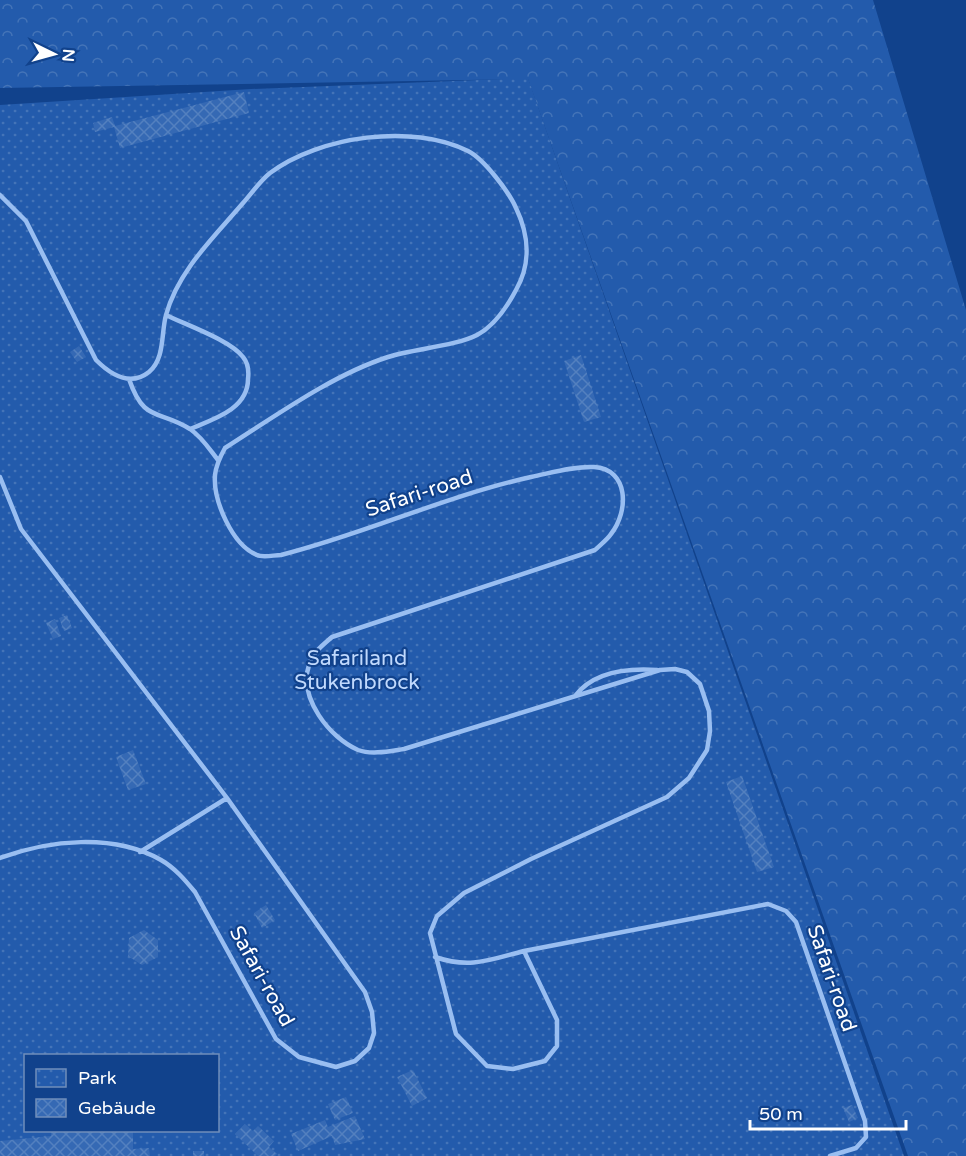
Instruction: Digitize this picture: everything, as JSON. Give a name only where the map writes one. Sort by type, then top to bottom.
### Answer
[{"type":"lane","points":[[0,195],[26,222],[96,360],[111,375],[129,379],[142,377],[152,370],[163,346],[166,315],[186,272],[202,250],[269,174],[334,144],[366,135],[409,137],[448,143],[470,151],[493,174],[512,200],[525,227],[528,252],[519,285],[504,311],[477,335],[387,357],[351,372],[225,448],[218,460],[190,429],[160,418],[141,406],[129,379]]},
{"type":"lane","points":[[166,315],[224,343],[243,356],[249,368],[248,389],[239,402],[228,413],[190,429]]},
{"type":"lane","name":"Safari-road","points":[[218,460],[215,476],[218,497],[228,523],[242,544],[258,556],[281,555],[303,549],[498,484],[568,469],[593,467],[610,470],[617,478],[624,493],[623,512],[612,534],[595,550],[332,637],[318,649],[308,665],[308,687],[316,711],[336,738],[360,751],[384,752],[404,749],[660,670],[675,669],[687,672],[700,684],[710,711],[711,731],[707,750],[689,778],[667,797],[531,859],[464,893],[437,916],[430,933],[456,1034],[487,1066],[513,1069],[545,1061],[557,1046],[557,1020],[524,951]]},
{"type":"lane","name":"Safari-road","points":[[0,477],[21,529],[227,798],[365,992],[372,1012],[375,1033],[369,1048],[355,1060],[336,1067],[299,1056],[276,1039],[195,892],[177,872],[160,860],[112,845],[62,842],[31,847],[0,858]]},
{"type":"lane","points":[[574,697],[584,684],[627,668],[660,670]]},
{"type":"lane","points":[[140,852],[227,798]]},
{"type":"lane","name":"Safari-road","points":[[435,957],[454,963],[473,964],[524,951],[768,904],[786,911],[796,922],[865,1121],[866,1137],[856,1148],[830,1156]]},
{"type":"green space","points":[[0,0],[873,0],[966,310],[966,1156],[908,1156],[528,79],[0,88]]},
{"type":"green space","name":"Safariland Stukenbrock","points":[[528,78],[904,1156],[0,1156],[0,105],[251,89]]},
{"type":"building","points":[[244,92],[249,113],[120,148],[114,127],[95,132],[93,123],[112,117],[115,126]]},
{"type":"building","points":[[79,346],[86,357],[77,362],[70,352]]},
{"type":"building","points":[[581,355],[601,417],[584,422],[564,361]]},
{"type":"building","points":[[67,615],[72,628],[64,631],[59,618]]},
{"type":"building","points":[[55,619],[61,636],[53,639],[46,623]]},
{"type":"building","points":[[133,750],[146,784],[128,790],[116,757]]},
{"type":"building","points":[[742,776],[774,867],[757,872],[726,782]]},
{"type":"building","points":[[266,905],[275,920],[262,928],[254,913]]},
{"type":"building","points":[[144,930],[158,940],[158,957],[142,965],[128,956],[129,938]]},
{"type":"building","points":[[413,1070],[427,1098],[412,1106],[397,1077]]},
{"type":"building","points":[[346,1097],[353,1113],[335,1120],[328,1104]]},
{"type":"building","points":[[852,1105],[858,1118],[849,1122],[843,1108]]},
{"type":"building","points":[[355,1116],[365,1139],[335,1145],[332,1136],[298,1151],[291,1134],[325,1120],[328,1127]]},
{"type":"building","points":[[245,1124],[253,1131],[258,1126],[274,1141],[269,1147],[277,1154],[275,1156],[258,1156],[235,1134]]},
{"type":"building","points":[[51,1132],[133,1132],[133,1149],[149,1148],[150,1156],[0,1156],[0,1141],[51,1136]]},
{"type":"building","points":[[193,1151],[204,1151],[204,1156],[193,1156]]}]
